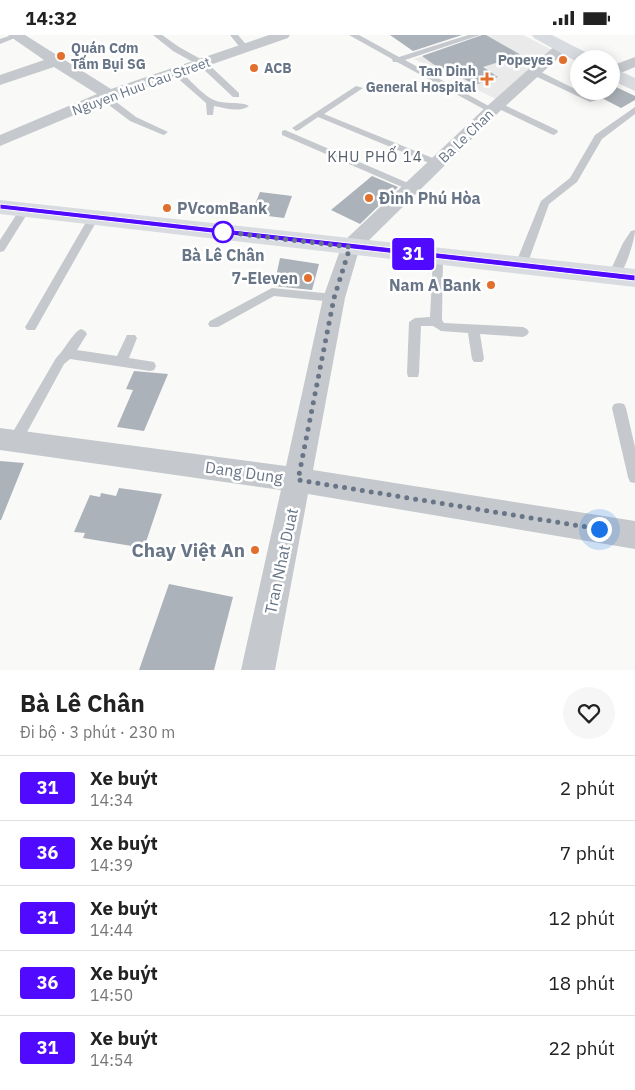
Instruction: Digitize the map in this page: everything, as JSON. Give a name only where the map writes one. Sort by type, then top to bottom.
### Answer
[{"type":"street","points":[[16,35],[106,96]]},
{"type":"street","name":"Nguyen Huu Cau Street","points":[[0,141],[106,96],[203,64],[281,35]]},
{"type":"street","points":[[540,35],[570,51]]},
{"type":"street","name":"Ba Le Chan","points":[[350,247],[494,108],[562,47]]},
{"type":"street","points":[[0,80],[56,61]]},
{"type":"street","points":[[620,68],[635,61]]},
{"type":"street","points":[[620,77],[635,86]]},
{"type":"street","points":[[0,207],[625,277]]},
{"type":"street","name":"Tran Nhat Duat","points":[[258,670],[334,298],[350,247]]},
{"type":"street","name":"Dang Dung","points":[[8,440],[298,480],[635,535]]},
{"type":"lane","points":[[0,42],[16,35]]},
{"type":"lane","points":[[157,35],[176,49],[203,64],[236,95]]},
{"type":"lane","points":[[234,35],[246,48]]},
{"type":"lane","points":[[353,35],[396,60],[494,108],[554,132]]},
{"type":"lane","points":[[396,60],[476,35]]},
{"type":"lane","points":[[534,72],[570,89]]},
{"type":"lane","points":[[177,73],[210,102],[231,107],[245,106]]},
{"type":"lane","points":[[296,128],[359,88]]},
{"type":"lane","points":[[106,96],[133,119],[164,132]]},
{"type":"lane","points":[[210,102],[210,113]]},
{"type":"lane","points":[[521,265],[544,203],[574,180],[598,137],[635,110]]},
{"type":"lane","points":[[317,114],[438,163]]},
{"type":"lane","points":[[285,133],[412,188]]},
{"type":"lane","points":[[0,249],[24,211]]},
{"type":"lane","points":[[31,327],[94,217]]},
{"type":"lane","points":[[625,277],[628,243],[635,233]]},
{"type":"lane","points":[[438,257],[436,321],[441,327],[523,332]]},
{"type":"lane","points":[[214,324],[272,291],[334,298]]},
{"type":"lane","points":[[413,373],[414,322],[436,321]]},
{"type":"lane","points":[[473,328],[478,359]]},
{"type":"lane","points":[[8,440],[60,361],[68,355],[81,334]]},
{"type":"lane","points":[[122,362],[131,338]]},
{"type":"lane","points":[[68,355],[150,366]]},
{"type":"lane","points":[[619,408],[635,477]]},
{"type":"shaded area","name":"Tan Dinh General Hospital","points":[[489,35],[523,35],[552,50],[496,99],[414,59]]},
{"type":"building","points":[[390,35],[462,35],[413,51]]},
{"type":"building","points":[[486,35],[521,55],[483,67],[498,77],[475,85],[444,68],[440,69],[422,56]]},
{"type":"building","points":[[620,89],[635,96],[635,100],[621,108],[606,100],[620,100]]},
{"type":"building","name":"Đình Phú Hòa","points":[[372,176],[398,187],[360,224],[331,210]]},
{"type":"building","points":[[260,192],[292,196],[284,218],[251,214]]},
{"type":"building","points":[[280,258],[319,264],[312,290],[274,286]]},
{"type":"building","points":[[134,371],[168,374],[144,431],[117,427],[133,390],[126,389]]},
{"type":"building","points":[[0,461],[24,463],[1,520],[0,520]]},
{"type":"building","points":[[119,488],[162,494],[144,548],[83,538],[85,533],[74,532],[90,495],[100,497],[101,493],[116,496]]},
{"type":"building","points":[[169,584],[233,597],[214,670],[139,670]]},
{"type":"bus line","name":"31","points":[[0,207],[635,278]]},
{"type":"place","name":"Quán Cơm Tấm Bụi SG","points":[[61,56]]},
{"type":"place","name":"Popeyes","points":[[563,60]]},
{"type":"place","name":"ACB","points":[[254,68]]},
{"type":"place","name":"Tan Dinh General Hospital","points":[[487,79]]},
{"type":"place","name":"Đình Phú Hòa","points":[[369,198]]},
{"type":"place","name":"PVcomBank","points":[[167,208]]},
{"type":"place","name":"Bà Lê Chân","points":[[223,232]]},
{"type":"place","name":"7-Eleven","points":[[308,278]]},
{"type":"place","name":"Nam A Bank","points":[[491,285]]},
{"type":"place","name":"Chay Việt An","points":[[255,550]]},
{"type":"district","name":"KHU PHỐ 14","points":[[375,157]]},
{"type":"route","points":[[223,232],[350,247],[334,298],[298,480],[599,529]]}]
